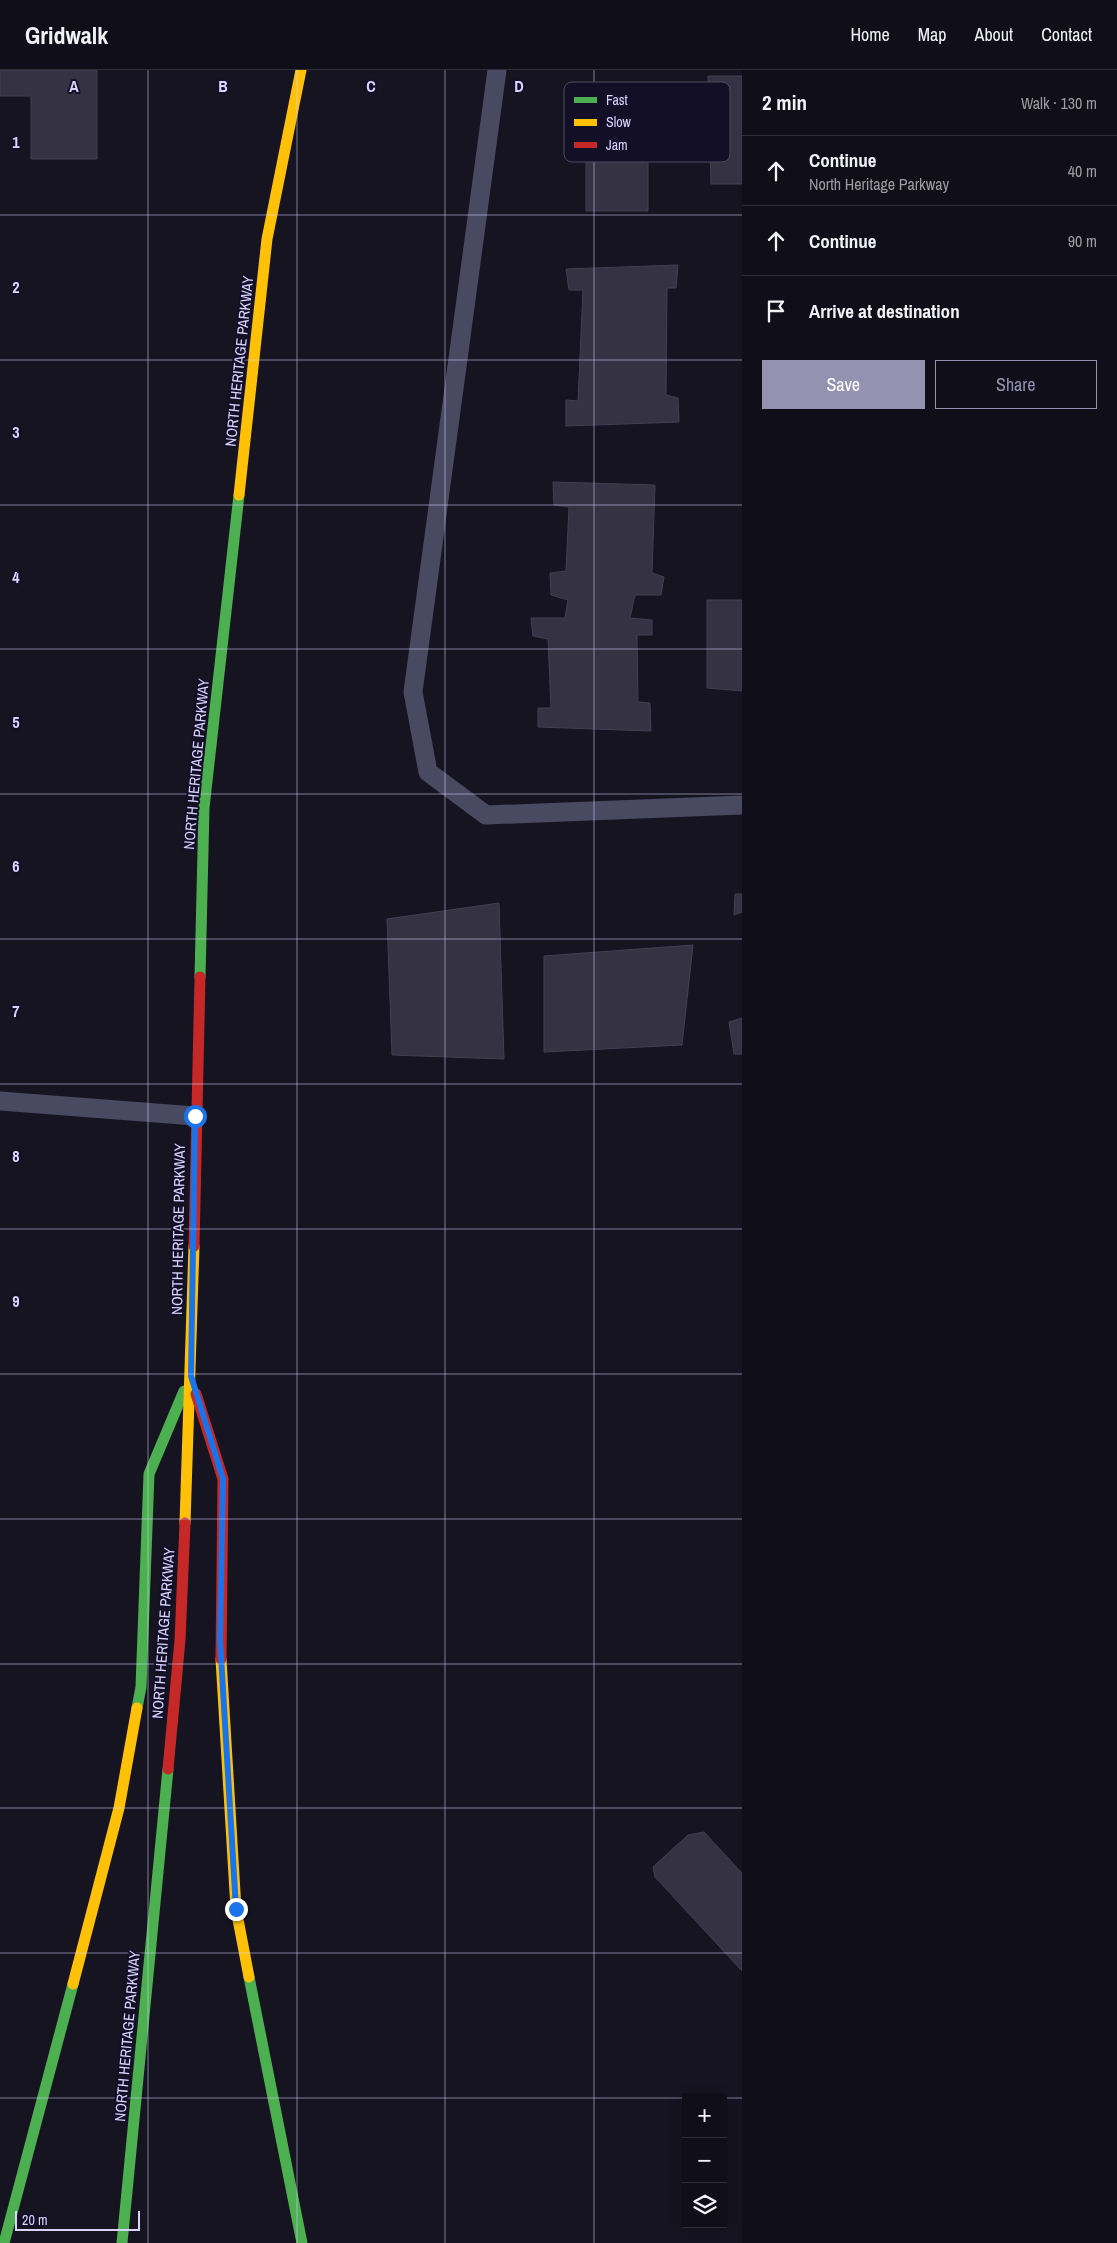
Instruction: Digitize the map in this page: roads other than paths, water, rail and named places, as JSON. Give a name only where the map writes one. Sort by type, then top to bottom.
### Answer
[{"type":"main road","name":"NORTH HERITAGE PARKWAY","points":[[122,2243],[180,1640],[191,1376],[195,1116],[204,808],[267,239],[300,70]]},
{"type":"main road","points":[[4,2243],[119,1808],[141,1687],[149,1474],[191,1376]]},
{"type":"main road","points":[[191,1376],[223,1479],[220,1639],[236,1909],[302,2243]]},
{"type":"lane","points":[[497,70],[413,692],[428,772],[486,814],[742,805]]},
{"type":"lane","points":[[0,1101],[195,1116]]}]
